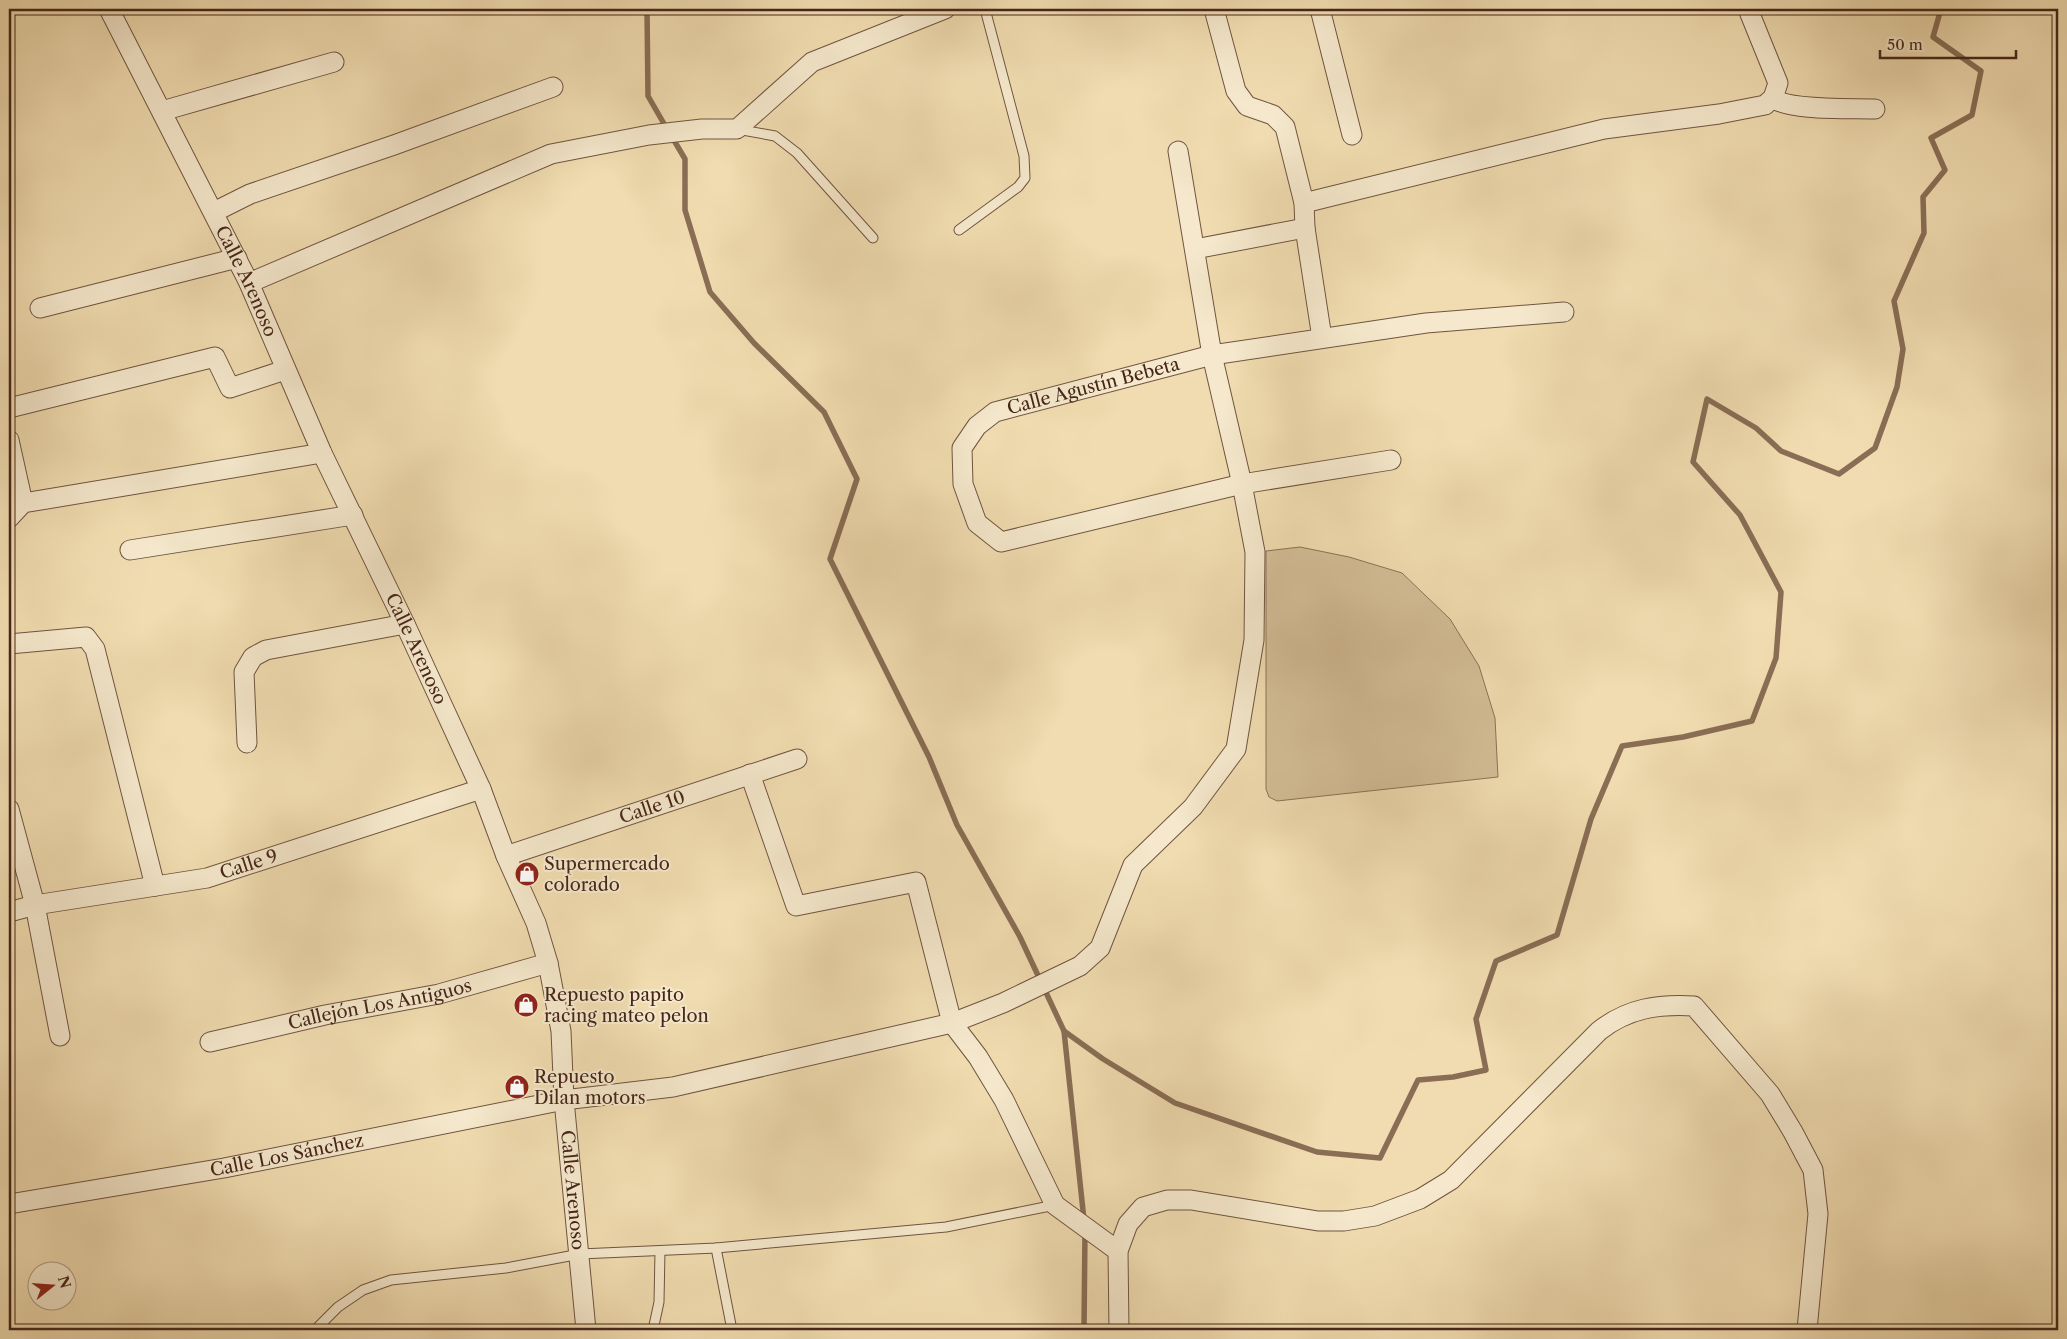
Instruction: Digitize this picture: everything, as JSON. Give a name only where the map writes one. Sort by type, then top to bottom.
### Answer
[{"type":"street","name":"Calle Arenoso","points":[[109,9],[249,283],[322,453],[406,624],[481,789],[506,856],[536,924],[548,963],[561,1031],[564,1100],[586,1330]]},
{"type":"street","points":[[249,283],[551,154],[649,135],[702,129],[737,129],[812,62],[945,9]]},
{"type":"street","points":[[1214,9],[1236,91],[1247,106],[1273,115],[1285,127],[1304,203],[1305,228],[1322,338]]},
{"type":"street","points":[[1320,9],[1352,135]]},
{"type":"street","points":[[1304,203],[1604,129],[1765,106],[1773,98],[1778,83],[1748,9]]},
{"type":"street","points":[[162,111],[334,62]]},
{"type":"street","points":[[214,212],[250,194],[394,146],[552,87]]},
{"type":"street","points":[[1773,98],[1780,104],[1794,107],[1875,109]]},
{"type":"street","name":"Calle Los Sánchez","points":[[9,1204],[224,1168],[564,1100],[673,1087],[952,1023],[1003,1003],[1080,966],[1100,948],[1133,865],[1193,807],[1236,749],[1254,640],[1255,552],[1242,484],[1212,355],[1178,151]]},
{"type":"street","points":[[1195,249],[1305,228]]},
{"type":"street","points":[[40,308],[237,258]]},
{"type":"street","name":"Calle Agustín Bebeta","points":[[1392,460],[1242,484],[1001,542],[977,523],[964,484],[962,448],[977,426],[995,412],[1212,355],[1426,323],[1564,312]]},
{"type":"street","points":[[9,408],[215,357],[230,388],[285,370]]},
{"type":"street","points":[[9,440],[23,503]]},
{"type":"street","points":[[9,518],[23,503],[322,453]]},
{"type":"street","points":[[130,550],[354,515]]},
{"type":"street","points":[[247,743],[244,672],[253,657],[266,650],[406,624]]},
{"type":"street","points":[[9,644],[86,637],[95,649],[155,886]]},
{"type":"street","name":"Calle 10","points":[[506,856],[797,759]]},
{"type":"street","points":[[750,774],[796,906],[916,882],[952,1023],[978,1057],[1004,1100],[1060,1209],[1118,1251]]},
{"type":"street","name":"Calle 9","points":[[9,912],[34,905],[207,878],[481,789]]},
{"type":"street","points":[[9,809],[34,905],[60,1036]]},
{"type":"street","name":"Callejón Los Antiguos","points":[[210,1042],[325,1015],[439,994],[548,963]]},
{"type":"street","points":[[1119,1330],[1118,1251],[1128,1224],[1143,1207],[1167,1200],[1191,1200],[1318,1221],[1344,1221],[1375,1216],[1420,1199],[1451,1180],[1599,1031],[1616,1017],[1656,1006],[1694,1006],[1770,1094],[1813,1170],[1818,1214],[1807,1330]]},
{"type":"lane","points":[[959,230],[1018,187],[1025,178],[1024,156],[985,9]]},
{"type":"lane","points":[[737,129],[775,136],[797,153],[873,238]]},
{"type":"lane","points":[[315,1330],[338,1307],[363,1290],[391,1280],[506,1268],[580,1254],[660,1252],[716,1248],[946,1227],[1060,1209]]},
{"type":"lane","points":[[716,1248],[732,1330]]},
{"type":"lane","points":[[653,1330],[659,1302],[660,1252]]},
{"type":"shaded area","points":[[1300,547],[1349,557],[1402,573],[1450,619],[1479,666],[1495,718],[1498,777],[1277,801],[1269,797],[1266,789],[1266,551]]},
{"type":"waterway","points":[[647,9],[648,96],[667,129]]},
{"type":"waterway","points":[[1064,1031],[1103,1059],[1175,1103],[1317,1152],[1380,1158],[1418,1080],[1453,1077],[1486,1070],[1476,1019],[1496,961],[1557,935],[1591,819],[1622,746],[1683,737],[1752,721],[1776,658],[1781,592],[1740,515],[1693,462],[1707,399],[1756,428],[1781,451],[1839,474],[1875,448],[1897,387],[1903,349],[1894,301],[1924,233],[1923,197],[1945,170],[1931,138],[1972,115],[1981,71],[1933,37],[1941,9]]},
{"type":"waterway","points":[[672,137],[685,159],[685,210],[710,292],[754,343],[824,412],[857,479],[830,559],[929,757],[957,825],[1020,937],[1064,1031],[1084,1220]]},
{"type":"waterway","points":[[1084,1330],[1085,1231]]},
{"type":"place","name":"Supermercado colorado","points":[[527,874]]},
{"type":"place","name":"Repuesto papito racing mateo pelon","points":[[526,1005]]},
{"type":"place","name":"Repuesto Dilan motors","points":[[517,1087]]}]
